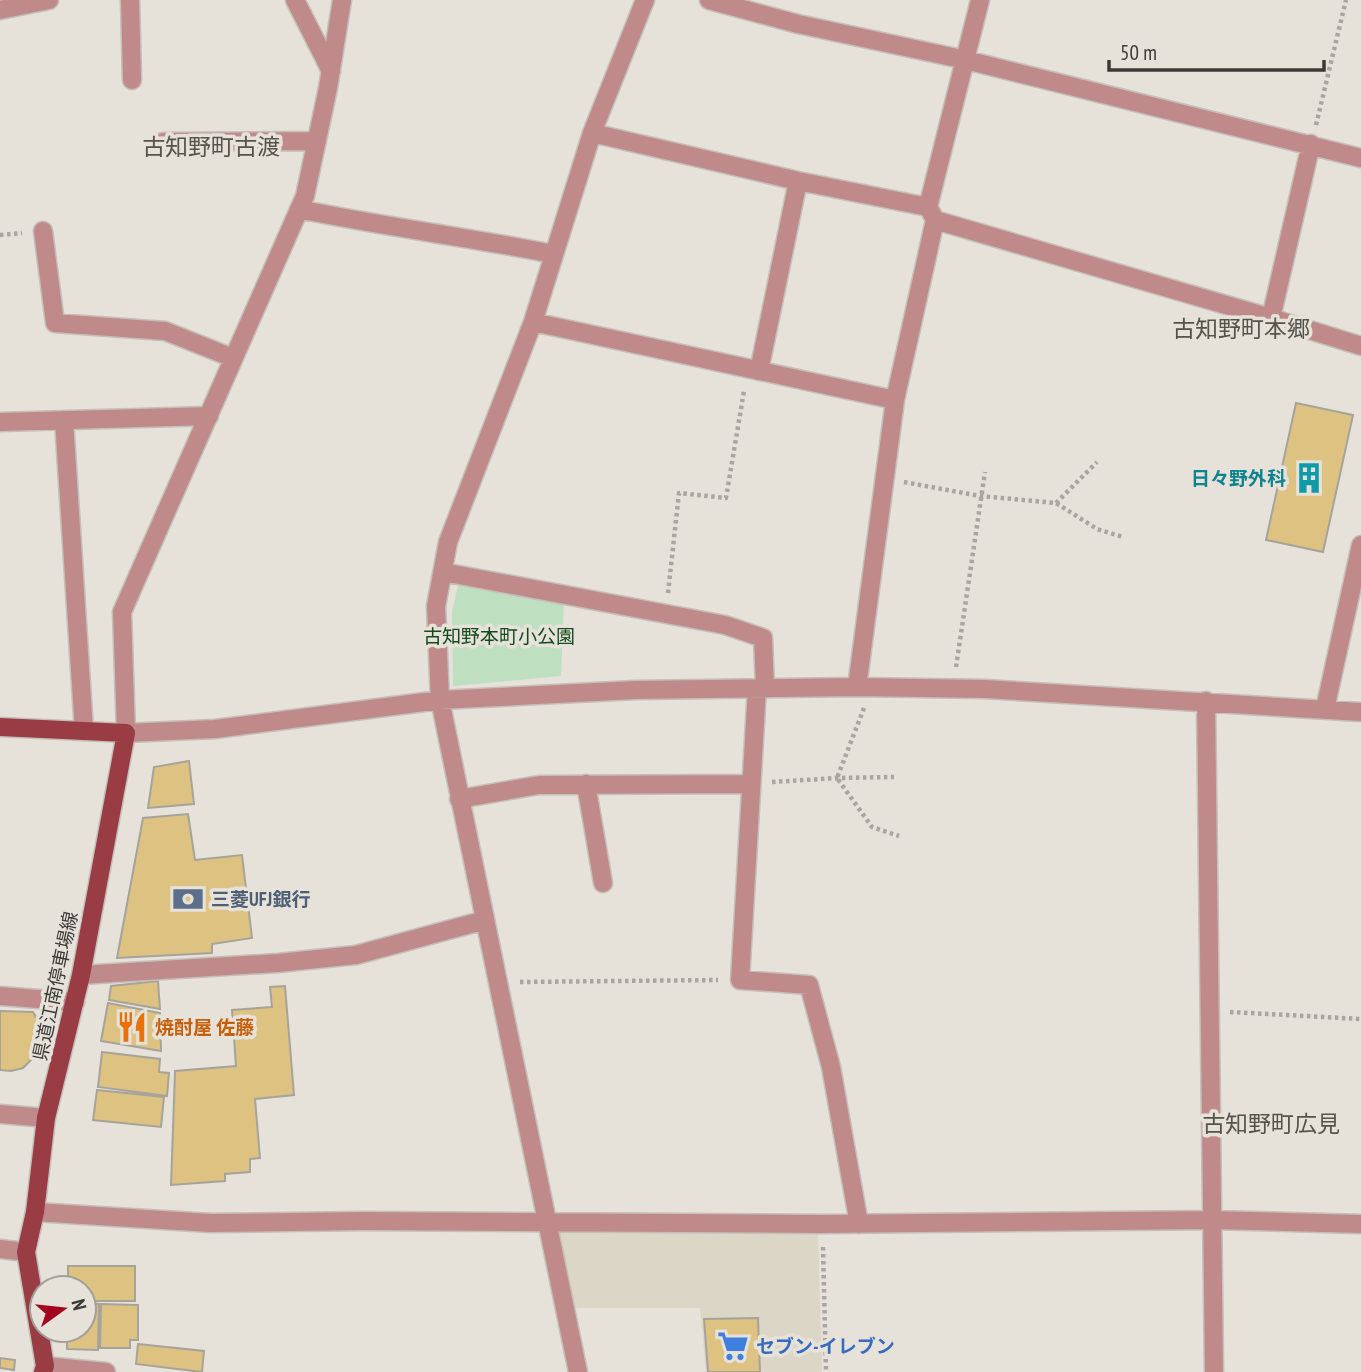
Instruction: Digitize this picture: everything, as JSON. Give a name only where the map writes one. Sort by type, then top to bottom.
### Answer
[{"type":"main road","points":[[0,727],[126,733]]},
{"type":"main road","name":"県道江南停車場線","points":[[44,1369],[26,1252],[46,1118],[81,975],[126,733]]},
{"type":"street","points":[[0,10],[49,0]]},
{"type":"street","points":[[130,0],[132,80]]},
{"type":"street","points":[[295,0],[331,71]]},
{"type":"street","points":[[342,0],[331,71],[305,196],[122,612],[126,733],[215,729],[440,700],[635,690],[865,687],[953,689],[1206,701],[1361,712]]},
{"type":"street","points":[[578,1372],[440,700],[436,606],[448,542],[533,322],[592,133],[645,0]]},
{"type":"street","points":[[709,0],[798,24],[966,60],[1361,159]]},
{"type":"street","points":[[865,687],[895,400],[932,214],[980,0]]},
{"type":"street","points":[[592,133],[932,214],[1361,346]]},
{"type":"street","points":[[163,142],[317,141]]},
{"type":"street","points":[[1271,318],[1311,145]]},
{"type":"street","points":[[753,370],[798,181]]},
{"type":"street","points":[[299,209],[553,254]]},
{"type":"street","points":[[43,231],[55,323],[164,331],[233,358]]},
{"type":"street","points":[[533,322],[895,400]]},
{"type":"street","points":[[0,422],[209,416]]},
{"type":"street","points":[[65,420],[84,731]]},
{"type":"street","points":[[1325,709],[1361,545]]},
{"type":"street","points":[[443,572],[725,625],[763,638],[761,688],[751,784],[740,980],[809,985],[831,1066],[859,1224]]},
{"type":"street","points":[[1206,701],[1214,1372]]},
{"type":"street","points":[[586,784],[603,883]]},
{"type":"street","points":[[459,799],[539,785],[751,784]]},
{"type":"street","points":[[81,975],[278,963],[356,955],[485,920]]},
{"type":"street","points":[[0,996],[75,1002]]},
{"type":"street","points":[[0,1114],[46,1118]]},
{"type":"street","points":[[34,1212],[211,1223],[362,1221],[859,1224],[1212,1220],[1361,1224]]},
{"type":"street","points":[[0,1249],[26,1252]]},
{"type":"street","points":[[44,1369],[106,1372]]},
{"type":"path","points":[[1311,145],[1346,0]]},
{"type":"path","points":[[666,614],[679,493],[726,498],[753,370]]},
{"type":"path","points":[[1056,503],[1097,461]]},
{"type":"path","points":[[953,689],[985,472]]},
{"type":"path","points":[[886,479],[980,496],[1056,503],[1097,528],[1123,537]]},
{"type":"path","points":[[837,778],[865,687]]},
{"type":"path","points":[[751,784],[894,777]]},
{"type":"path","points":[[837,778],[872,827],[899,836]]},
{"type":"path","points":[[498,982],[740,980]]},
{"type":"path","points":[[1209,1010],[1361,1019]]},
{"type":"path","points":[[822,1224],[826,1372]]},
{"type":"shaded area","points":[[556,1228],[818,1230],[822,1372],[706,1372],[700,1308],[572,1308]]},
{"type":"green space","name":"古知野本町小公園","points":[[459,582],[564,600],[561,676],[453,686],[452,611]]},
{"type":"building","name":"日々野外科","points":[[1296,403],[1353,415],[1323,552],[1266,540]]},
{"type":"building","points":[[189,761],[194,804],[148,808],[154,767]]},
{"type":"building","name":"三菱UFJ銀行","points":[[188,814],[195,860],[242,855],[252,938],[212,944],[212,953],[117,958],[143,818]]},
{"type":"building","points":[[158,981],[160,1009],[109,1000],[111,986]]},
{"type":"building","points":[[285,986],[294,1095],[255,1099],[260,1158],[250,1159],[250,1172],[225,1174],[225,1181],[171,1185],[175,1071],[236,1066],[232,1010],[272,1007],[270,987]]},
{"type":"building","name":"焼酎屋 佐藤","points":[[108,1003],[160,1013],[161,1051],[101,1041]]},
{"type":"building","points":[[0,1011],[33,1012],[39,1022],[32,1059],[23,1068],[0,1070]]},
{"type":"building","points":[[102,1052],[160,1059],[159,1072],[169,1073],[167,1096],[98,1087]]},
{"type":"building","points":[[97,1090],[164,1097],[161,1127],[93,1120]]},
{"type":"building","points":[[68,1266],[135,1266],[135,1301],[98,1301],[98,1274],[68,1274]]},
{"type":"building","points":[[99,1304],[98,1350],[67,1349],[67,1344],[98,1344]]},
{"type":"building","points":[[101,1304],[138,1305],[138,1340],[130,1340],[130,1348],[100,1348]]},
{"type":"building","name":"セブン-イレブン","points":[[758,1318],[760,1372],[708,1372],[704,1319]]},
{"type":"building","points":[[138,1344],[204,1351],[202,1372],[136,1364]]},
{"type":"building","points":[[0,1358],[15,1360],[14,1370],[0,1368]]},
{"type":"place","name":"日々野外科","points":[[1309,478]]},
{"type":"place","name":"三菱UFJ銀行","points":[[188,899]]},
{"type":"place","name":"焼酎屋 佐藤","points":[[132,1027]]},
{"type":"place","name":"セブン-イレブン","points":[[733,1346]]},
{"type":"district","name":"古知野町古渡","points":[[211,146]]},
{"type":"district","name":"古知野町本郷","points":[[1241,328]]},
{"type":"district","name":"古知野町広見","points":[[1271,1123]]}]
